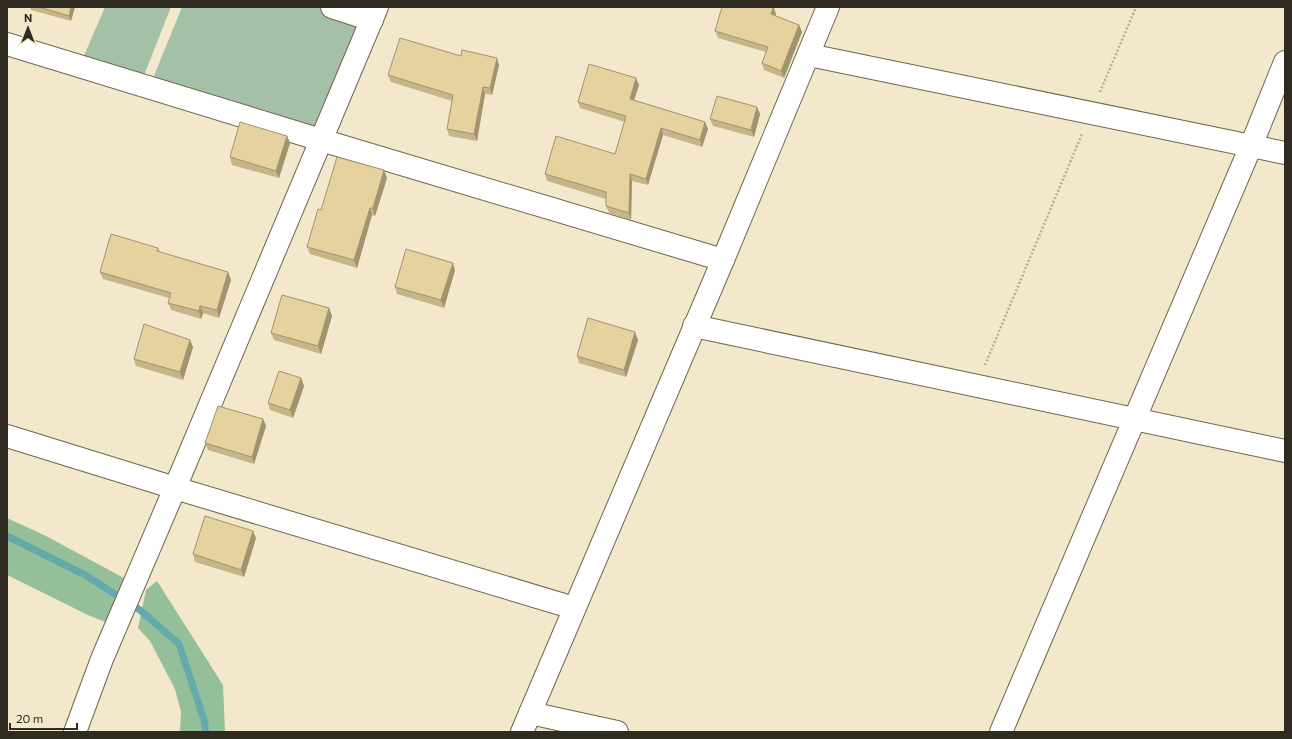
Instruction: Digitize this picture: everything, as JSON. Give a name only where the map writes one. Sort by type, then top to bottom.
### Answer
[{"type":"street","points":[[75,732],[102,659],[375,13],[332,7]]},
{"type":"street","points":[[617,732],[526,723],[723,260],[828,7]]},
{"type":"street","points":[[7,44],[321,140],[723,260]]},
{"type":"street","points":[[809,55],[1285,153]]},
{"type":"street","points":[[1001,732],[1252,146],[1285,62]]},
{"type":"street","points":[[694,326],[1135,420],[1285,450]]},
{"type":"street","points":[[7,436],[574,608]]},
{"type":"path","points":[[976,386],[1136,7]]},
{"type":"green space","points":[[105,7],[171,7],[143,78],[83,58]]},
{"type":"green space","points":[[182,7],[332,7],[372,20],[324,133],[153,78]]},
{"type":"green space","points":[[7,518],[46,536],[135,584],[116,626],[90,616],[7,575]]},
{"type":"green space","points":[[157,581],[223,685],[225,732],[180,732],[181,712],[175,689],[150,641],[138,628],[146,590]]},
{"type":"building","points":[[39,7],[71,7],[69,16]]},
{"type":"building","points":[[722,7],[773,7],[771,14],[799,25],[781,71],[762,63],[768,47],[715,31]]},
{"type":"building","points":[[400,38],[461,56],[462,50],[497,58],[490,88],[483,87],[474,134],[447,129],[453,95],[388,75]]},
{"type":"building","points":[[589,64],[636,78],[630,99],[705,122],[700,140],[661,128],[646,179],[630,174],[629,213],[606,206],[606,192],[545,174],[556,136],[615,154],[626,116],[578,102]]},
{"type":"building","points":[[717,96],[757,107],[751,130],[710,119]]},
{"type":"building","points":[[240,122],[287,136],[276,171],[230,157]]},
{"type":"building","points":[[337,157],[384,170],[373,208],[370,208],[354,260],[307,247],[318,209],[321,210]]},
{"type":"building","points":[[111,234],[158,248],[157,251],[228,272],[217,310],[200,306],[199,311],[168,303],[171,293],[100,272]]},
{"type":"building","points":[[406,249],[453,263],[441,300],[395,287]]},
{"type":"building","points":[[282,295],[329,308],[318,346],[271,333]]},
{"type":"building","points":[[588,318],[635,332],[624,370],[577,356]]},
{"type":"building","points":[[144,324],[190,340],[180,372],[134,359]]},
{"type":"building","points":[[279,371],[301,378],[290,410],[268,403]]},
{"type":"building","points":[[218,406],[263,419],[252,457],[205,443]]},
{"type":"building","points":[[205,516],[253,531],[241,570],[193,554]]},
{"type":"waterway","points":[[7,536],[85,575],[140,610],[179,644],[205,723],[205,732]]}]
